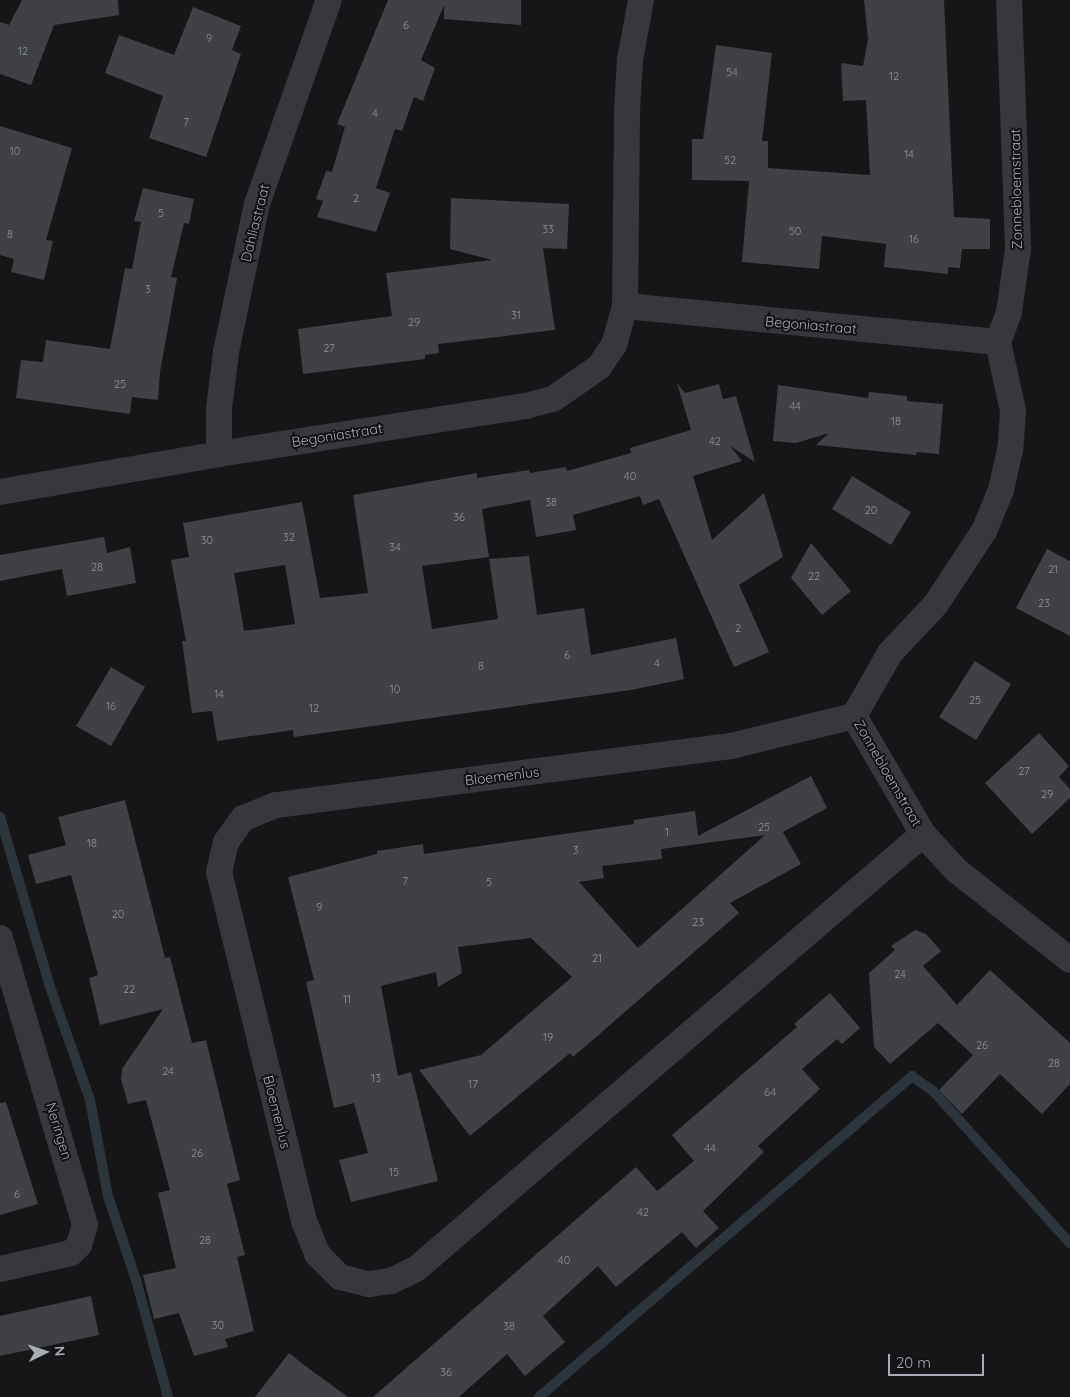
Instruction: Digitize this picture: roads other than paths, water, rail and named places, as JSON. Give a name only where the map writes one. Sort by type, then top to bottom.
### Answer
[{"type":"street","name":"Dahliastraat","points":[[219,454],[218,409],[226,352],[257,204],[329,0]]},
{"type":"street","name":"Begoniastraat","points":[[0,492],[219,454],[526,406],[553,399],[599,367],[614,345],[625,306],[627,110],[630,60],[642,0]]},
{"type":"street","name":"Zonnebloemstraat","points":[[1009,0],[1018,248],[1010,312],[998,342],[1013,411],[1010,450],[1000,490],[984,531],[961,569],[936,604],[890,653],[854,716],[923,834],[956,870],[1070,960]]},
{"type":"street","name":"Begoniastraat","points":[[625,306],[998,342]]},
{"type":"street","name":"Bloemenlus","points":[[854,716],[731,746],[276,805],[243,818],[226,842],[220,872],[304,1220],[317,1254],[340,1277],[369,1284],[391,1281],[416,1268],[923,834]]},
{"type":"street","name":"Neringen","points":[[0,938],[85,1225],[79,1245],[71,1253],[0,1269]]},
{"type":"waterway","points":[[0,817],[49,984],[90,1100],[108,1196],[136,1280],[168,1397]]},
{"type":"waterway","points":[[539,1397],[912,1076],[933,1091],[1070,1243]]}]
